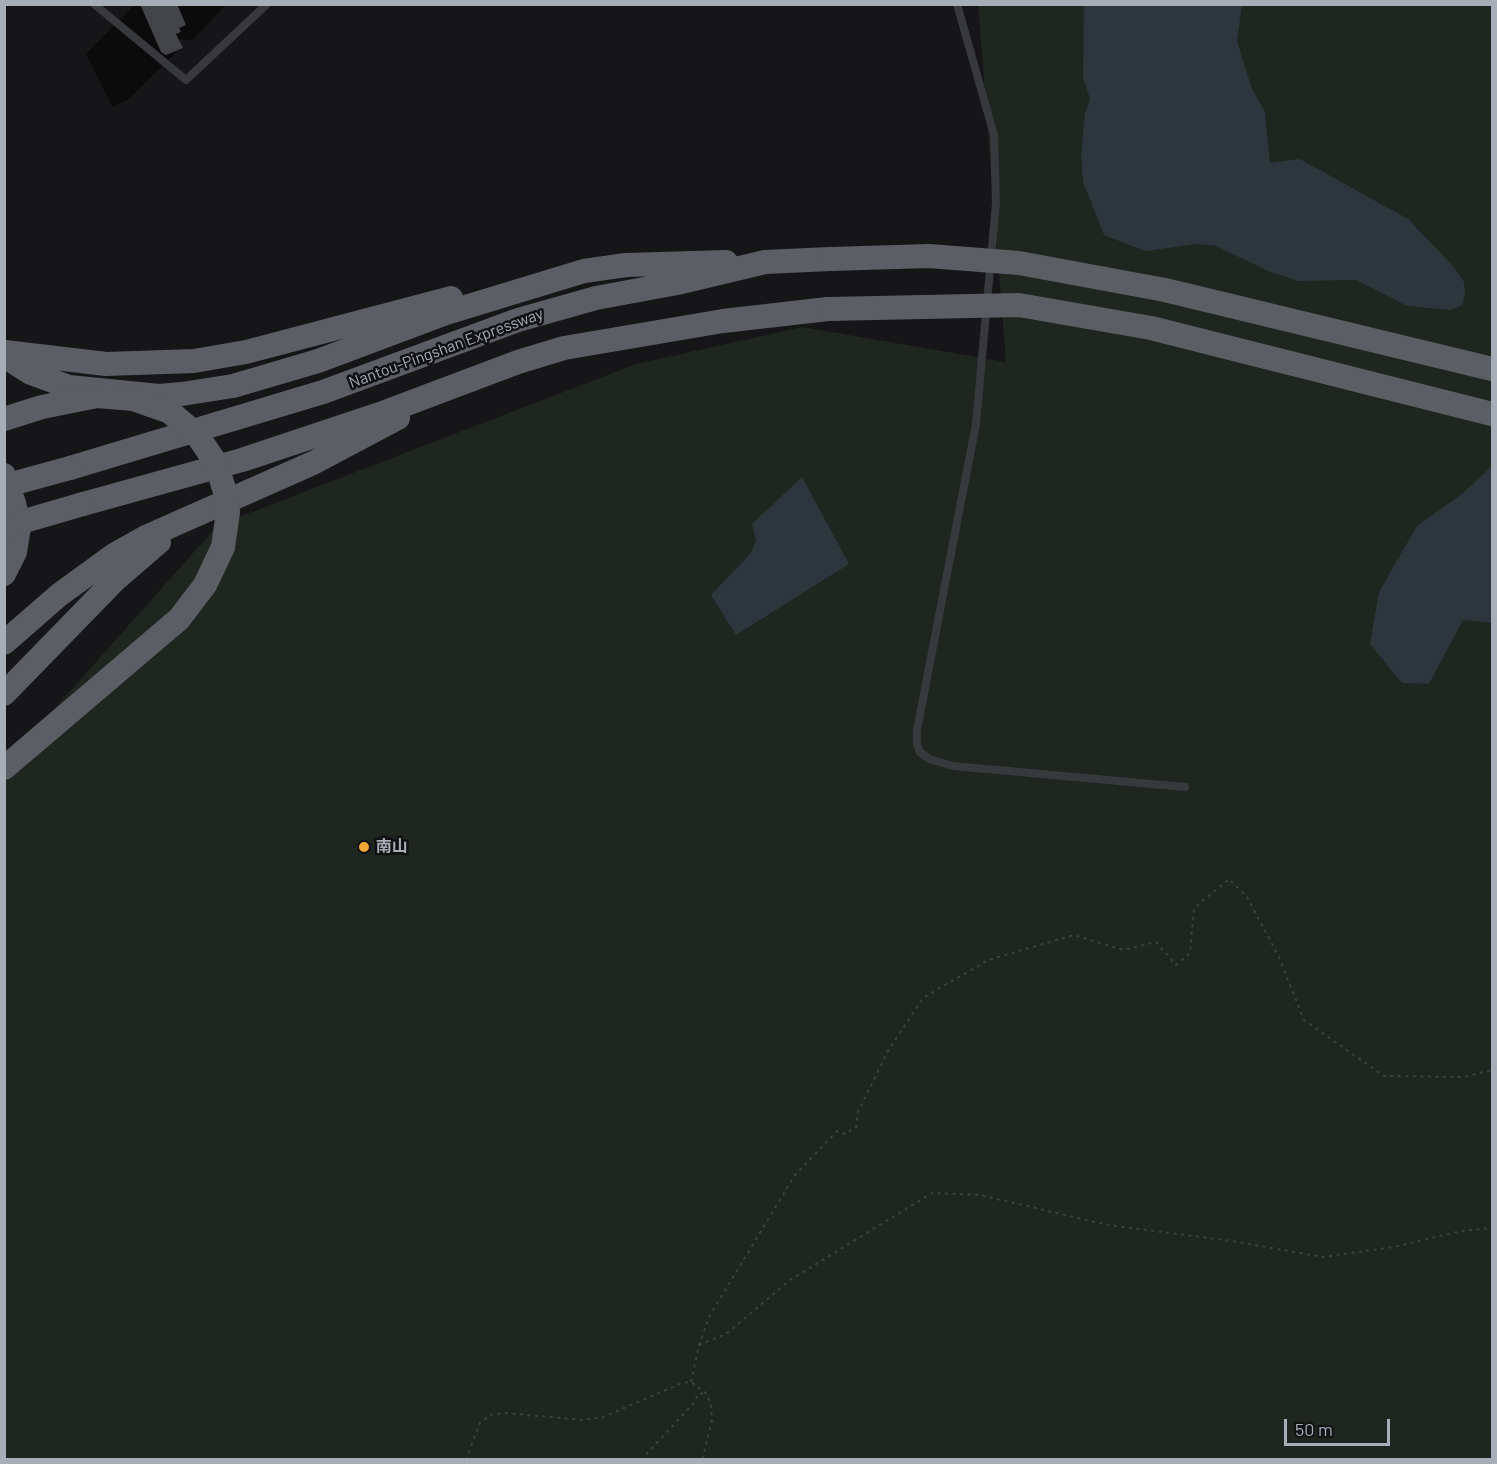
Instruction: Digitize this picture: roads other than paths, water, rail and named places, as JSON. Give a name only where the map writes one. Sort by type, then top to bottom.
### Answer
[{"type":"highway","name":"Nantou-Pingshan Expressway","points":[[4,486],[323,392],[518,320],[596,298],[677,283],[765,262],[929,256],[1019,263],[1165,290],[1492,369]]},
{"type":"highway","points":[[4,354],[31,373],[69,387],[159,396],[182,394],[233,386],[318,361],[530,285],[584,271],[626,265],[765,262]]},
{"type":"highway","points":[[4,354],[106,364],[194,361],[246,352],[463,295],[530,285]]},
{"type":"highway","points":[[4,527],[242,460],[518,362],[576,346],[723,321],[828,309],[1019,305],[1151,328],[1492,414]]},
{"type":"highway","points":[[4,643],[59,595],[114,555],[198,513],[370,435],[447,389]]},
{"type":"highway","points":[[4,419],[42,407],[97,396],[133,399],[171,412],[198,435],[216,463],[226,495],[228,512],[223,547],[205,585],[179,619],[4,768]]},
{"type":"highway","points":[[4,475],[19,527],[15,552],[4,574]]},
{"type":"highway","points":[[4,694],[115,580],[198,513]]},
{"type":"lane","points":[[94,4],[186,80],[267,4]]},
{"type":"lane","points":[[957,4],[994,135],[996,202],[976,424],[917,730],[917,744],[921,752],[929,759],[953,766],[1185,787]]},
{"type":"place","name":"南山","points":[[364,847]]}]
